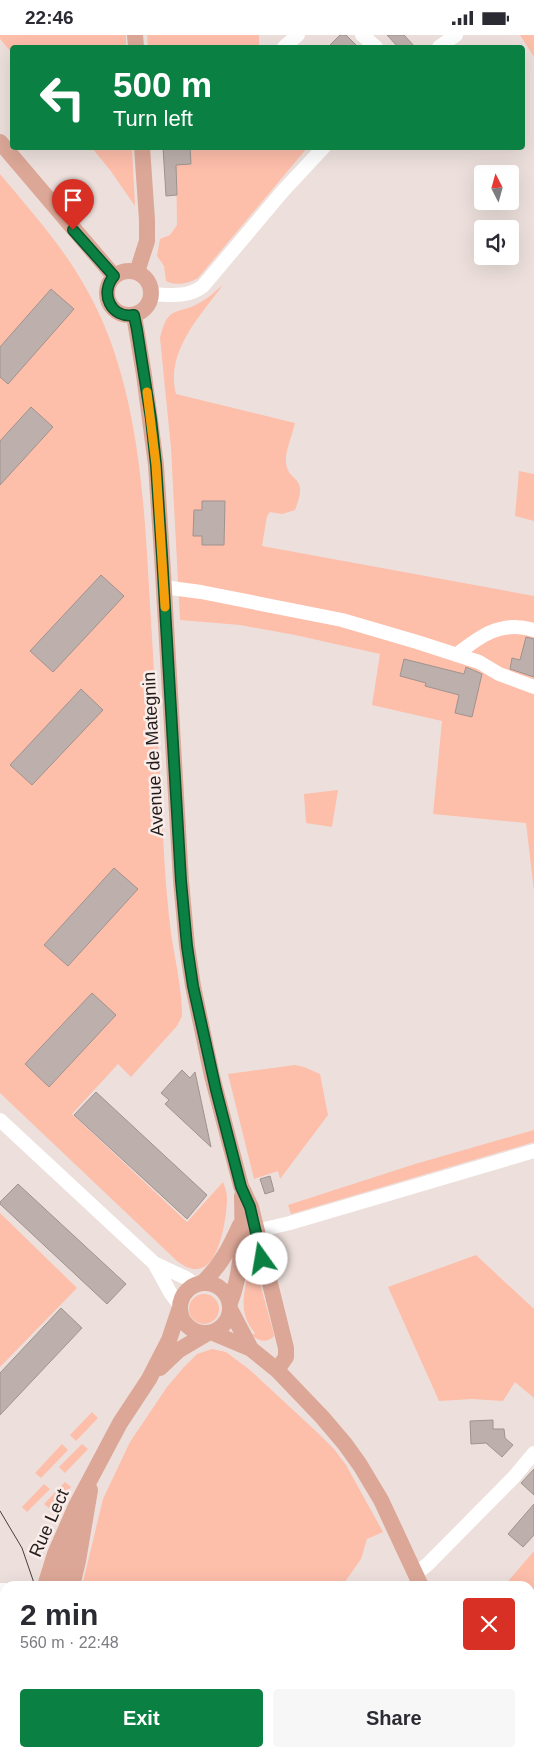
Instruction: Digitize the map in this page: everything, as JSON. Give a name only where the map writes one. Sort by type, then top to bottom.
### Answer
[{"type":"main road","points":[[0,142],[114,276]]},
{"type":"main road","points":[[137,272],[146,241],[142,150]]},
{"type":"main road","points":[[126,271],[137,272],[149,282],[152,294],[146,307],[134,315],[120,314],[113,309],[108,301],[107,288],[114,276],[126,271]]},
{"type":"main road","name":"Avenue de Mategnin","points":[[134,315],[153,438],[164,587],[181,881],[187,946],[193,986],[210,1064],[241,1187],[250,1207],[286,1348],[286,1357],[277,1370]]},
{"type":"main road","name":"Avenue de Mategnin","points":[[230,1306],[242,1256],[241,1187]]},
{"type":"main road","name":"Avenue de Mategnin","points":[[199,1284],[212,1274],[224,1257],[241,1221]]},
{"type":"main road","points":[[251,1349],[225,1293],[217,1286],[199,1284],[185,1292],[179,1307],[183,1322],[188,1327],[199,1333],[209,1333],[251,1349],[277,1370],[322,1417],[360,1465],[381,1500],[419,1580]]},
{"type":"main road","points":[[209,1333],[224,1325],[229,1315],[230,1306]]},
{"type":"main road","name":"Rue Lect","points":[[47,1581],[55,1554],[76,1507],[120,1423],[149,1379],[168,1340],[179,1307]]},
{"type":"main road","name":"Rue Lect","points":[[149,1379],[179,1349],[209,1333]]},
{"type":"main road","name":"Rue Lect","points":[[60,1581],[92,1478]]},
{"type":"main road","name":"Rue Lect","points":[[73,1581],[92,1478]]},
{"type":"street","points":[[286,45],[298,35]]},
{"type":"street","points":[[362,35],[374,45]]},
{"type":"street","points":[[442,45],[456,35]]},
{"type":"street","points":[[152,294],[184,295],[195,292],[203,286],[283,191],[321,150]]},
{"type":"street","points":[[164,587],[201,592],[311,613],[417,642],[479,662],[499,674],[534,687]]},
{"type":"street","points":[[456,655],[477,639],[494,630],[527,627],[534,630]]},
{"type":"street","points":[[0,1119],[154,1263],[199,1284]]},
{"type":"street","points":[[256,1231],[290,1223],[534,1151]]},
{"type":"street","points":[[154,1263],[179,1307]]},
{"type":"street","points":[[419,1580],[428,1564],[514,1477],[534,1453]]},
{"type":"shaded area","points":[[0,35],[126,35],[126,45],[10,45],[10,51],[0,39]]},
{"type":"shaded area","points":[[147,35],[259,35],[259,45],[148,45]]},
{"type":"shaded area","points":[[520,35],[534,35],[534,57]]},
{"type":"shaded area","points":[[94,150],[132,150],[135,206]]},
{"type":"shaded area","points":[[190,150],[305,150],[198,278],[190,282],[178,284],[166,281],[164,266],[157,256],[160,239],[170,235],[177,225],[176,165],[191,164]]},
{"type":"shaded area","points":[[0,174],[44,227],[74,268],[102,319],[116,358],[127,398],[135,439],[145,523],[166,880],[182,1016],[177,1026],[131,1077],[118,1064],[72,1114],[187,1222],[223,1182],[227,1198],[226,1216],[221,1239],[212,1259],[206,1266],[198,1269],[189,1268],[177,1261],[0,1093]]},
{"type":"shaded area","points":[[223,285],[195,322],[180,349],[175,364],[176,394],[295,423],[286,461],[287,468],[299,484],[299,498],[295,510],[282,514],[270,512],[267,516],[262,546],[534,596],[534,891],[526,823],[433,814],[442,721],[372,705],[380,654],[240,625],[180,620],[171,448],[160,338],[163,327],[170,315],[204,300]]},
{"type":"shaded area","points":[[519,471],[534,474],[534,521],[515,516]]},
{"type":"shaded area","points":[[338,790],[332,827],[306,823],[304,794]]},
{"type":"shaded area","points":[[295,1065],[320,1074],[328,1115],[280,1179],[278,1171],[254,1179],[228,1074]]},
{"type":"shaded area","points":[[534,1130],[534,1142],[291,1214],[288,1205],[415,1164]]},
{"type":"shaded area","points":[[0,1213],[77,1288],[0,1367]]},
{"type":"shaded area","points":[[476,1255],[534,1309],[534,1398],[515,1382],[503,1401],[472,1399],[439,1401],[388,1287]]},
{"type":"shaded area","points":[[256,1269],[274,1336],[266,1341],[252,1335],[255,1333],[244,1311],[248,1272]]},
{"type":"shaded area","points":[[204,1294],[215,1298],[219,1309],[215,1320],[204,1324],[193,1320],[189,1309],[193,1298]]},
{"type":"shaded area","points":[[212,1349],[226,1352],[250,1370],[319,1434],[346,1465],[383,1532],[367,1539],[361,1559],[346,1581],[83,1581],[103,1499],[130,1442],[167,1387],[197,1354]]},
{"type":"shaded area","points":[[92,1412],[98,1418],[76,1441],[70,1435]]},
{"type":"shaded area","points":[[62,1444],[68,1450],[41,1478],[35,1473]]},
{"type":"shaded area","points":[[82,1444],[88,1449],[65,1473],[59,1467]]},
{"type":"shaded area","points":[[65,1482],[71,1487],[50,1509],[44,1504]]},
{"type":"shaded area","points":[[44,1484],[50,1489],[27,1512],[22,1507]]},
{"type":"shaded area","points":[[534,1551],[534,1581],[508,1581]]},
{"type":"building","points":[[340,35],[346,35],[356,45],[330,45]]},
{"type":"building","points":[[387,35],[404,35],[413,45],[396,45]]},
{"type":"building","points":[[163,150],[190,150],[191,164],[176,165],[177,195],[166,196]]},
{"type":"building","points":[[51,289],[74,309],[8,384],[0,377],[0,347]]},
{"type":"building","points":[[31,407],[53,427],[0,485],[0,441]]},
{"type":"building","points":[[202,501],[225,501],[224,545],[202,545],[202,536],[193,536],[194,510],[202,510]]},
{"type":"building","points":[[101,575],[124,596],[53,672],[30,651]]},
{"type":"building","points":[[526,637],[534,639],[534,677],[510,669],[512,658],[520,660]]},
{"type":"building","points":[[404,659],[464,674],[466,667],[482,674],[472,717],[455,713],[459,695],[425,686],[426,683],[400,676]]},
{"type":"building","points":[[81,689],[103,710],[32,785],[10,765]]},
{"type":"building","points":[[114,868],[138,889],[68,966],[44,945]]},
{"type":"building","points":[[92,993],[116,1015],[49,1087],[25,1064]]},
{"type":"building","points":[[182,1070],[190,1078],[195,1072],[211,1147],[165,1104],[169,1100],[161,1093]]},
{"type":"building","points":[[96,1092],[207,1195],[187,1219],[74,1115]]},
{"type":"building","points":[[270,1176],[274,1191],[265,1194],[260,1179]]},
{"type":"building","points":[[18,1184],[126,1284],[107,1304],[0,1204]]},
{"type":"building","points":[[61,1308],[82,1328],[0,1415],[0,1373]]},
{"type":"building","points":[[493,1420],[493,1429],[504,1429],[505,1438],[513,1445],[502,1457],[486,1443],[471,1444],[470,1421]]},
{"type":"building","points":[[534,1469],[534,1495],[521,1483]]},
{"type":"building","points":[[534,1504],[534,1535],[523,1547],[508,1534]]},
{"type":"tram line","points":[[0,1511],[22,1548],[33,1581]]},
{"type":"slow traffic","points":[[147,392],[156,465],[165,607]]},
{"type":"route","points":[[73,230],[114,276],[106,292],[108,301],[116,312],[130,316],[134,315],[137,330],[156,465],[181,881],[187,946],[202,1031],[222,1117],[241,1187],[250,1207],[262,1259]]}]
